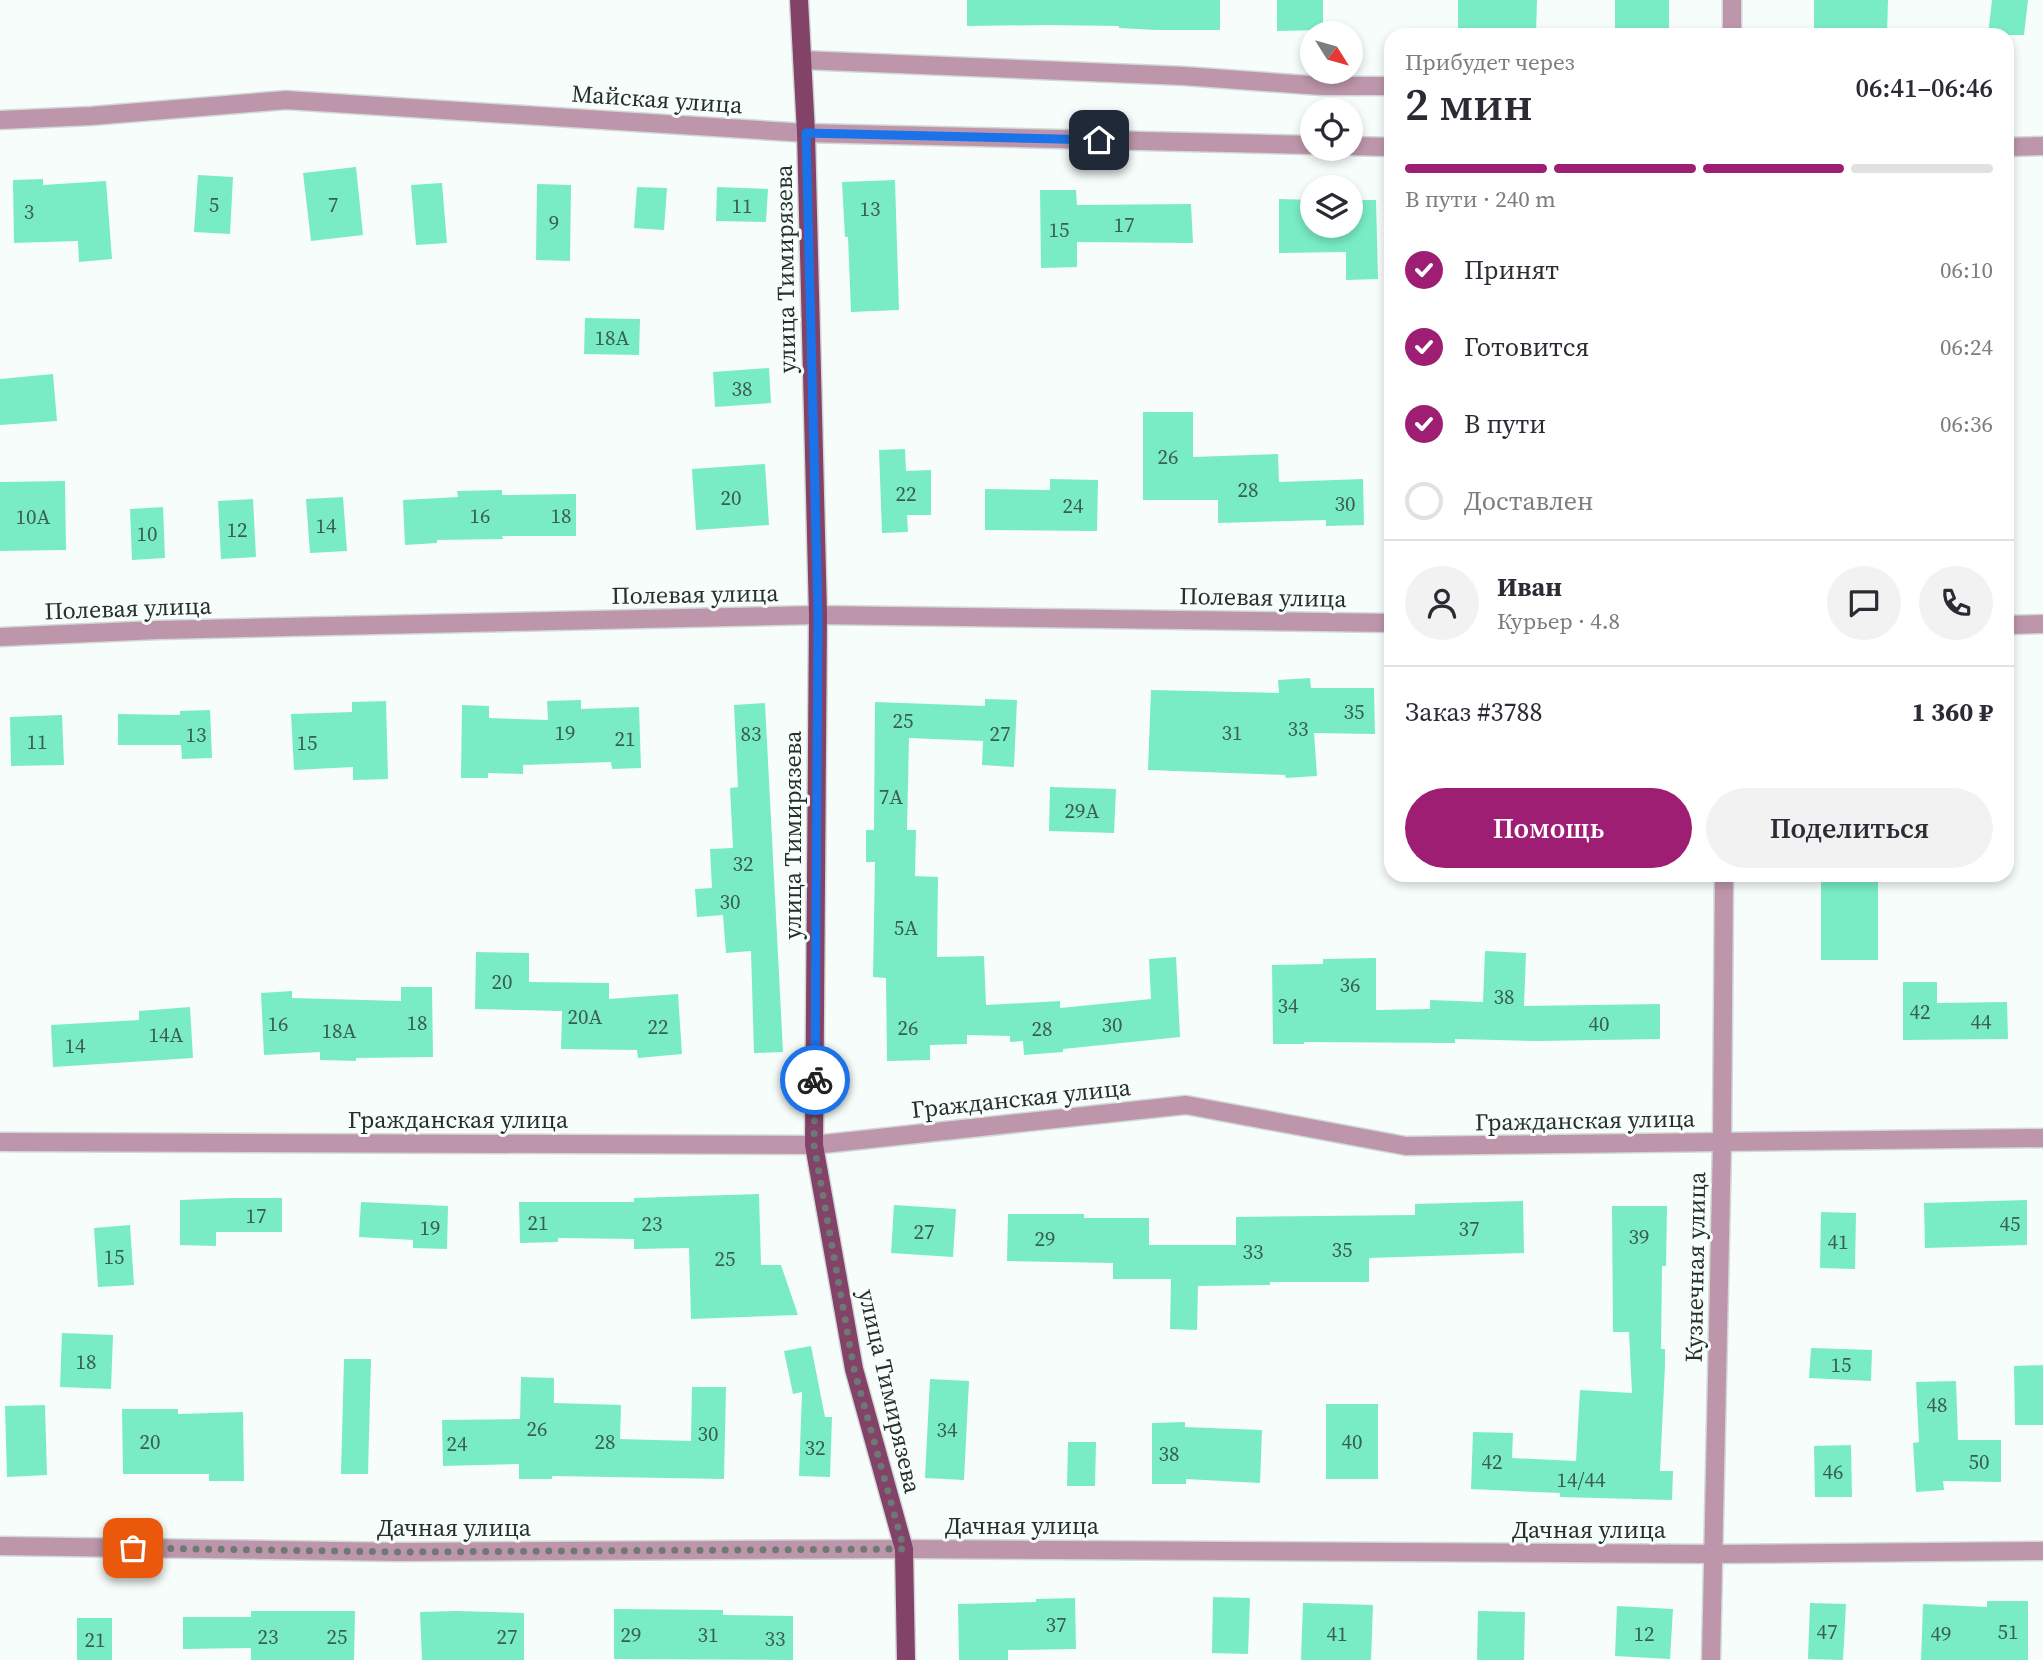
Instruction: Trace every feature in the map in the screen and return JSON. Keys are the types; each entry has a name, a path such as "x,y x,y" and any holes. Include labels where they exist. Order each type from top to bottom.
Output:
{"main road":[{"name":"улица Тимирязева","path":"799,0 806,133 818,615 814,1145 854,1369 904,1549 906,1660"}],"street":[{"path":"1732,0 1732,28"},
{"path":"802,60 1170,75 1322,86 1384,86"},
{"name":"Майская улица","path":"0,120 91,116 286,100 806,133 1300,145"},
{"path":"1363,146 1384,146"},
{"path":"2014,147 2043,146"},
{"name":"Полевая улица","path":"0,637 157,630 818,615 1384,623"},
{"path":"2014,625 2043,624"},
{"name":"Кузнечная улица","path":"1711,1660 1722,1143 1724,882"},
{"name":"Гражданская улица","path":"0,1142 814,1145 1186,1105 1406,1146 2043,1138"},
{"name":"Дачная улица","path":"0,1546 400,1552 904,1549 1714,1554 2043,1551"}],"building":[{"path":"967,0 1220,0 1220,30 1156,30 1119,26 967,26"},
{"path":"1277,0 1323,0 1323,21 1300,21 1300,30 1277,31"},
{"path":"1458,0 1537,0 1536,28 1458,28"},
{"path":"1615,0 1669,0 1669,28 1615,28"},
{"path":"1814,0 1888,0 1887,28 1814,28"},
{"path":"1992,0 2028,0 2024,35 2014,35 2014,28 1989,28"},
{"path":"356,167 363,235 311,241 303,173"},
{"path":"198,175 233,177 230,234 194,232"},
{"path":"43,179 43,185 106,181 112,259 79,262 78,241 14,243 13,180"},
{"path":"895,180 899,310 851,312 848,237 845,237 842,182"},
{"path":"442,183 447,243 416,245 411,185"},
{"path":"537,184 571,185 570,261 536,260"},
{"path":"637,187 667,188 664,230 634,228"},
{"path":"717,187 768,189 766,222 716,221"},
{"path":"1040,190 1076,190 1077,205 1191,204 1193,243 1077,242 1077,267 1041,268"},
{"path":"1279,199 1300,200 1300,238 1363,238 1363,200 1376,200 1378,279 1346,280 1346,252 1279,253"},
{"path":"585,318 640,319 639,355 584,354"},
{"path":"769,368 771,403 715,407 713,372"},
{"path":"53,374 57,421 0,425 0,379"},
{"path":"1143,412 1193,412 1193,457 1278,454 1279,482 1363,479 1364,525 1326,526 1326,520 1218,523 1218,500 1143,500"},
{"path":"905,449 906,471 931,470 931,515 907,515 908,532 882,533 879,450"},
{"path":"765,464 769,525 696,530 692,469"},
{"path":"1050,479 1098,480 1097,531 985,530 985,489 1050,490"},
{"path":"65,481 66,550 0,551 0,482"},
{"path":"502,490 502,495 576,494 576,536 502,536 503,539 437,540 437,543 405,545 403,500 458,497 457,491"},
{"path":"343,497 347,551 310,553 306,499"},
{"path":"253,499 256,557 221,559 218,501"},
{"path":"163,507 165,558 132,560 130,509"},
{"path":"1310,678 1311,688 1374,688 1375,734 1314,733 1317,776 1286,778 1285,775 1148,770 1151,690 1279,693 1278,680"},
{"path":"985,699 1017,700 1014,767 982,765 983,741 909,738 907,830 916,830 915,876 938,877 937,957 984,956 986,1005 1060,1001 1060,1008 1151,999 1149,959 1176,957 1180,1037 1024,1055 1023,1041 1010,1042 1010,1036 967,1035 967,1044 930,1045 930,1060 887,1061 886,978 873,977 875,862 866,862 866,830 874,830 875,702 985,706"},
{"path":"581,700 581,709 639,707 641,768 612,769 611,762 523,765 523,774 488,773 488,778 461,778 462,705 489,706 489,718 548,720 547,701"},
{"path":"386,701 388,779 353,780 353,767 294,770 291,714 352,712 352,702"},
{"path":"765,703 783,1052 754,1053 751,951 726,953 723,915 697,917 695,889 712,888 710,849 733,848 730,788 738,787 734,705"},
{"path":"210,710 212,758 182,759 181,745 118,745 118,714 180,715 180,711"},
{"path":"62,715 64,765 11,766 10,717"},
{"path":"1050,787 1116,789 1114,833 1049,831"},
{"path":"1821,882 1878,882 1878,960 1821,960"},
{"path":"1485,951 1526,953 1524,1006 1660,1004 1660,1039 1455,1039 1455,1043 1273,1044 1272,965 1323,964 1323,959 1376,958 1376,1010 1430,1009 1430,1000 1483,1002"},
{"path":"476,952 529,953 529,982 609,983 609,999 678,994 682,1054 638,1058 637,1050 561,1049 562,1011 475,1009"},
{"path":"1903,982 1937,982 1937,1003 2007,1002 2008,1039 1903,1040"},
{"path":"401,987 432,987 433,1057 356,1058 356,1061 320,1060 320,1052 264,1055 261,993 292,991 292,998 401,1001"},
{"path":"190,1007 193,1058 53,1067 51,1025 139,1020 139,1011"},
{"path":"759,1194 761,1265 781,1265 798,1315 691,1319 689,1248 634,1249 634,1239 558,1238 558,1242 520,1243 519,1202 634,1202 634,1198"},
{"path":"282,1198 282,1232 216,1232 216,1246 180,1245 180,1200"},
{"path":"2027,1200 2027,1245 1925,1248 1924,1203"},
{"path":"1523,1201 1524,1253 1369,1258 1369,1282 1270,1282 1270,1285 1198,1286 1197,1330 1170,1329 1171,1279 1113,1279 1113,1263 1007,1261 1008,1214 1084,1214 1084,1218 1149,1218 1149,1245 1236,1245 1236,1217 1415,1215 1415,1204"},
{"path":"361,1202 448,1206 447,1249 413,1248 413,1240 359,1237"},
{"path":"894,1205 956,1209 953,1257 891,1253"},
{"path":"1612,1206 1667,1206 1666,1266 1662,1266 1661,1349 1665,1349 1665,1365 1660,1471 1673,1471 1672,1500 1560,1497 1560,1493 1471,1489 1473,1432 1513,1433 1512,1458 1576,1461 1580,1390 1632,1393 1629,1332 1613,1332"},
{"path":"1821,1212 1856,1213 1855,1269 1820,1268"},
{"path":"130,1225 134,1285 98,1287 94,1228"},
{"path":"62,1333 113,1335 111,1389 60,1387"},
{"path":"811,1346 825,1417 832,1417 830,1477 799,1476 802,1392 793,1394 784,1351"},
{"path":"1811,1348 1872,1350 1871,1381 1809,1378"},
{"path":"344,1359 371,1359 368,1474 341,1474"},
{"path":"2043,1365 2043,1425 2015,1425 2014,1366"},
{"path":"521,1377 554,1378 554,1403 621,1405 620,1439 691,1441 692,1387 726,1387 724,1479 552,1476 552,1479 519,1479 519,1464 443,1466 442,1420 520,1419"},
{"path":"930,1379 969,1381 964,1480 925,1478"},
{"path":"1956,1381 1958,1440 2001,1440 2001,1482 1943,1481 1944,1490 1916,1492 1913,1443 1919,1442 1916,1382"},
{"path":"1326,1404 1378,1404 1378,1479 1326,1479"},
{"path":"45,1405 47,1475 7,1477 5,1406"},
{"path":"122,1409 178,1409 178,1414 243,1412 244,1481 209,1481 209,1474 123,1474"},
{"path":"1185,1422 1185,1427 1262,1430 1260,1483 1186,1479 1186,1484 1152,1484 1152,1423"},
{"path":"1068,1442 1096,1442 1095,1486 1067,1486"},
{"path":"1851,1445 1852,1497 1815,1497 1814,1446"},
{"path":"1213,1597 1250,1598 1248,1654 1212,1653"},
{"path":"1075,1598 1076,1649 1008,1650 1008,1660 959,1660 958,1604"},
{"path":"1987,1601 2028,1601 2028,1660 1921,1660 1923,1604 1987,1607"},
{"path":"1303,1603 1373,1605 1371,1660 1301,1660"},
{"path":"1810,1603 1846,1604 1843,1660 1808,1659"},
{"path":"1617,1606 1673,1609 1670,1659 1615,1656"},
{"path":"614,1609 723,1610 723,1615 793,1616 793,1660 614,1659"},
{"path":"251,1611 355,1611 354,1660 251,1660 251,1648 183,1649 183,1617 251,1617"},
{"path":"1478,1611 1525,1612 1524,1660 1477,1660"},
{"path":"420,1612 524,1613 524,1660 422,1660"},
{"path":"77,1618 112,1618 112,1660 77,1660"}],"way so far":[{"path":"133,1548 400,1552 904,1549 854,1369 814,1145 815,1080"}],"route":[{"path":"815,1080 818,615 806,133 1099,140"}]}
